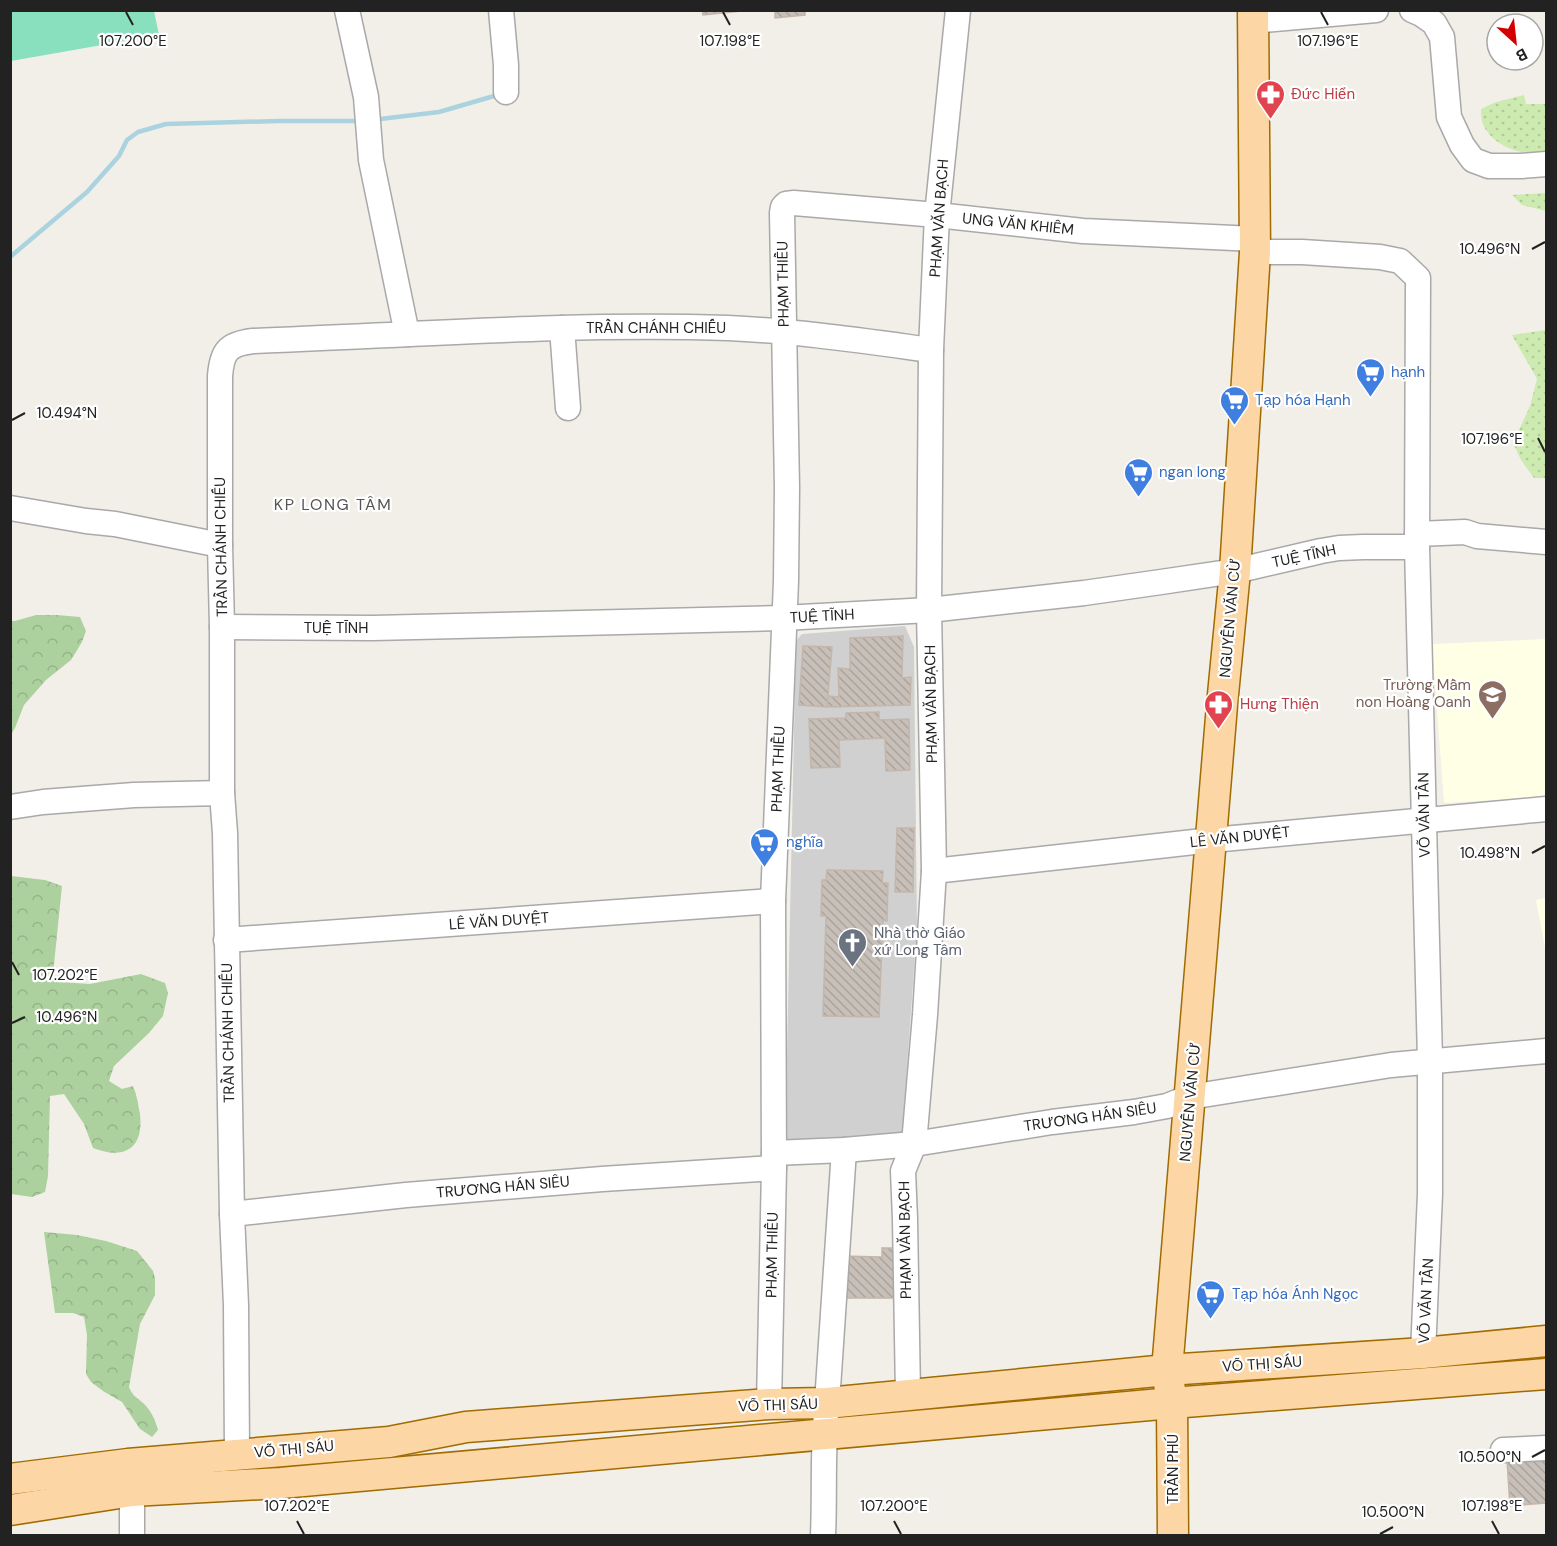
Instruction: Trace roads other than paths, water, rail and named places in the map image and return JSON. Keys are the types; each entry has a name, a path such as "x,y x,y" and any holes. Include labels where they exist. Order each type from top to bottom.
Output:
{"main road":[{"name":"NGUYỄN VĂN CỪ","path":"1172,1403 1167,1370 1235,571 1255,245 1253,16"},
{"name":"VÕ THỊ SÁU","path":"10,1510 130,1478 237,1454 390,1442 466,1427 769,1404 827,1403 1167,1370 1423,1353 1546,1341"},
{"name":"VÕ THỊ SÁU","path":"10,1479 130,1478 281,1483 1172,1403 1546,1374"},
{"name":"TRẦN PHÚ","path":"1172,1403 1173,1536"}],"street":[{"path":"347,10 366,97 371,160 407,334"},
{"path":"501,10 506,92"},
{"name":"PHẠM VĂN BẠCH","path":"908,1395 903,1171 914,1144 934,871 929,610 931,350 938,215 958,10"},
{"path":"1253,16 1376,10"},
{"path":"1412,10 1434,23 1442,37 1449,117 1462,145 1473,160 1489,166 1546,164"},
{"name":"UNG VĂN KHIÊM","path":"783,207 794,203 938,215 1255,245 1325,254 1380,257 1400,261 1418,278"},
{"name":"PHẠM THIỀU","path":"769,1404 774,1161 773,902 786,581 783,207"},
{"name":"VÕ VĂN TẦN","path":"1418,278 1417,540 1430,1060 1430,1194 1423,1353"},
{"path":"562,328 568,408"},
{"name":"TRẦN CHÁNH CHIẾU","path":"237,1454 236,1305 232,1214 225,833 222,793 220,376 223,355 229,348 253,341 562,328 708,328 784,332 931,350"},
{"path":"10,508 115,524 220,544"},
{"name":"TUỆ TĨNH","path":"222,627 373,628 783,618 929,610 1084,593 1235,571 1330,550 1465,532 1477,536 1546,542"},
{"path":"10,807 134,795 222,793"},
{"name":"LÊ VĂN DUYỆT","path":"934,871 1212,840 1546,809"},
{"name":"LÊ VĂN DUYỆT","path":"226,940 773,902"},
{"name":"TRƯƠNG HÁN SIÊU","path":"232,1214 406,1195 602,1179 774,1161 844,1150 914,1144 1052,1122 1134,1112 1167,1106 1190,1097 1359,1069 1430,1060 1546,1051"},
{"path":"823,1536 824,1434 844,1150"},
{"path":"1503,1450 1546,1448"},
{"path":"130,1478 132,1536"}],"waterway":[{"path":"380,119 439,112 501,94"},
{"path":"10,257 87,192 119,156 127,140 138,132 166,124 356,121"}],"place":[{"name":"Đức Hiển","path":"1270,120"},
{"name":"hạnh","path":"1370,398"},
{"name":"Tạp hóa Hạnh","path":"1234,426"},
{"name":"ngan long","path":"1138,498"},
{"name":"Trường Mầm non Hoàng Oanh","path":"1492,720"},
{"name":"Hưng Thiện","path":"1219,730"},
{"name":"nghĩa","path":"765,868"},
{"name":"Nhà thờ Giáo xứ Long Tâm","path":"853,968"},
{"name":"Tạp hóa Ánh Ngọc","path":"1211,1320"}],"district":[{"name":"KP LONG TÂM","path":"333,504"}]}
